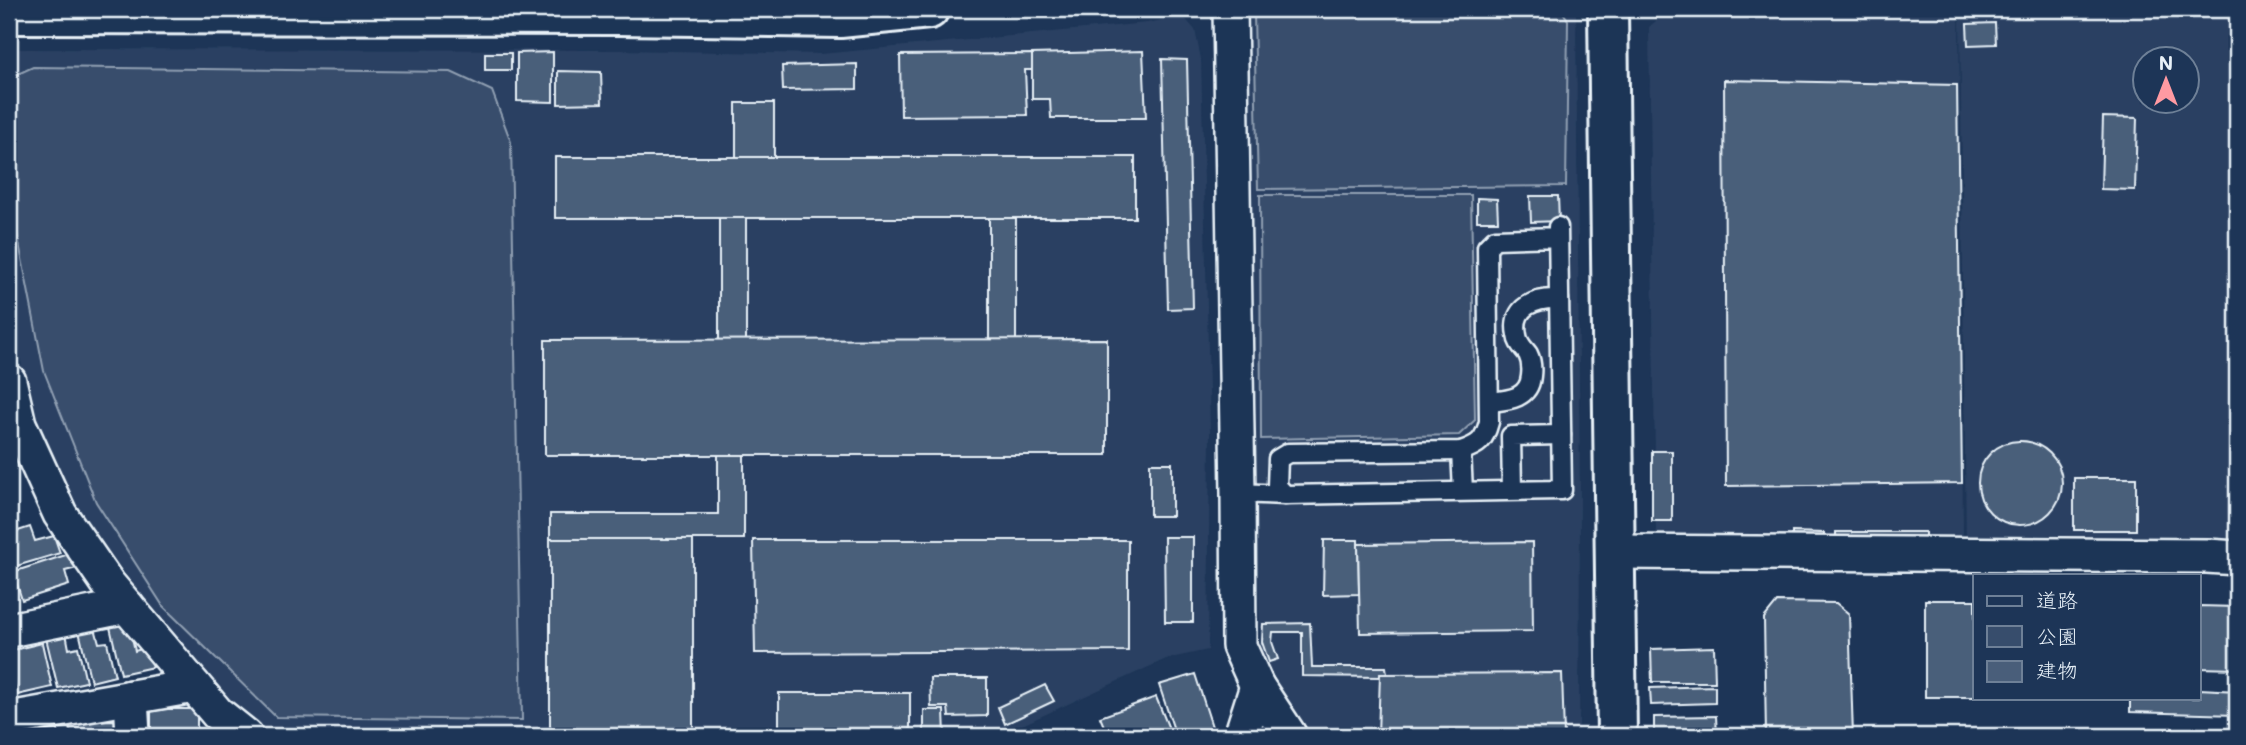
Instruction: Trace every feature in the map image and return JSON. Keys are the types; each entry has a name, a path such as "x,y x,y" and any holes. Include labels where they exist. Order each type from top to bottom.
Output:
{"street":[{"path":"9,14 839,18 929,9"},
{"path":"1230,9 1238,646 1257,686 1290,736"},
{"path":"1608,9 1618,736"},
{"path":"9,381 19,424 60,514 109,585 217,713 246,736"},
{"path":"1614,552 2237,558"},
{"path":"9,630 127,606"},
{"path":"9,719 194,686"},
{"path":"1241,736 1257,686"},
{"path":"131,697 133,736"}],"lane":[{"path":"1238,493 1285,495 1562,490 1558,232 1495,239 1487,247 1489,422 1486,433 1477,446 1461,451 1288,453 1278,459 1277,486 1285,495"},
{"path":"1490,402 1513,400 1526,391 1531,382 1529,356 1520,346 1516,334 1517,320 1523,308 1545,299 1559,299"},
{"path":"1512,490 1511,436 1561,435"},
{"path":"1461,451 1463,492"}],"shaded area":[{"path":"1249,9 1576,9 1579,736 1308,736 1263,657 1260,642 1255,443"},
{"path":"1670,9 1959,9 1963,542 1671,541 1656,532 1649,27"},
{"path":"1960,9 2237,9 2237,543 1966,542"},
{"path":"1183,16 1195,30 1201,59 1210,431 1208,650 1166,659 998,736 275,736 248,720 153,610 77,510 30,408 9,299 9,49 620,50 821,54 1147,23"}],"green space":[{"path":"1297,9 1561,9 1568,20 1566,186 1258,189 1254,14"},
{"path":"33,67 451,72 492,91 511,142 522,720 276,717 163,606 96,502 44,371 17,233 9,165 9,78"},
{"path":"1260,195 1471,195 1475,420 1459,435 1261,439"}],"building":[{"path":"1995,23 1996,44 1968,45 1967,24"},
{"path":"2235,39 2237,39 2237,156"},
{"path":"1143,51 1146,118 1051,118 1050,99 1032,99 1032,54"},
{"path":"553,52 553,102 517,101 517,53"},
{"path":"485,53 511,53 511,70 485,70"},
{"path":"1032,54 1032,70 1025,70 1027,115 901,116 900,55"},
{"path":"1162,59 1187,60 1193,308 1168,309"},
{"path":"857,64 857,89 783,90 782,66"},
{"path":"558,71 601,72 602,103 558,104"},
{"path":"1724,80 1957,85 1962,483 1726,486"},
{"path":"736,103 774,103 774,157 736,157"},
{"path":"2103,117 2137,118 2135,190 2101,189"},
{"path":"555,157 1135,157 1135,218 555,218"},
{"path":"1530,196 1558,196 1559,221 1531,222"},
{"path":"1477,198 1497,199 1498,221 1477,221"},
{"path":"719,218 746,218 746,340 719,340"},
{"path":"989,218 1016,218 1016,340 989,340"},
{"path":"1107,339 1107,455 545,455 545,340"},
{"path":"2020,441 2036,444 2050,453 2059,467 2062,483 2059,499 2050,513 2036,522 2020,525 2004,522 1990,513 1981,499 1978,483 1981,467 1990,453 2004,444"},
{"path":"1652,451 1672,451 1672,521 1652,521"},
{"path":"718,455 744,455 744,539 550,539 550,514 718,514"},
{"path":"1150,463 1172,463 1172,516 1150,516"},
{"path":"2074,478 2136,478 2136,530 2074,530"},
{"path":"30,527 35,541 54,536 60,553 10,568 9,534"},
{"path":"1792,532 1824,533 1824,542 1792,542"},
{"path":"1836,532 1925,532 1925,542 1836,542"},
{"path":"1164,537 1193,537 1193,622 1165,622"},
{"path":"550,539 693,539 693,736 550,736"},
{"path":"753,540 1128,540 1128,651 755,653"},
{"path":"1324,540 1358,540 1359,594 1323,595"},
{"path":"1532,542 1533,631 1360,633 1358,544"},
{"path":"72,553 77,568 65,571 69,585 22,600 13,572"},
{"path":"1925,600 1973,600 1973,697 1925,697"},
{"path":"1777,602 1836,603 1849,614 1853,736 1766,736 1764,618"},
{"path":"2200,606 2237,607 2237,669 2200,668"},
{"path":"129,623 135,651 148,647 153,667 121,674 110,627"},
{"path":"1310,623 1312,667 1386,667 1387,674 1380,674 1380,677 1302,676 1302,632 1273,632 1272,642 1278,659 1269,662 1262,642 1263,624"},
{"path":"94,624 99,643 107,642 115,676 91,682 78,627"},
{"path":"66,633 69,649 78,647 86,682 58,688 46,638"},
{"path":"42,643 52,687 17,695 9,651"},
{"path":"1714,647 1715,682 1652,682 1651,649"},
{"path":"1562,673 1564,736 1378,736 1380,674"},
{"path":"1195,674 1215,736 1176,736 1159,685"},
{"path":"930,678 987,678 987,716 949,717 948,707 931,707"},
{"path":"1045,685 1054,701 1005,724 998,707"},
{"path":"1715,686 1715,703 1651,705 1650,688"},
{"path":"2200,689 2237,691 2237,715 2130,712 2130,700 2200,700"},
{"path":"779,693 910,693 910,736 779,736"},
{"path":"1156,697 1172,736 1108,736 1100,717"},
{"path":"151,709 197,709 197,735 151,734"},
{"path":"924,710 944,710 945,736 924,736"},
{"path":"1716,716 1717,736 1654,736 1654,717"},
{"path":"123,720 124,736 70,736 69,721"},
{"path":"58,730 59,736 9,736 9,734"}]}
